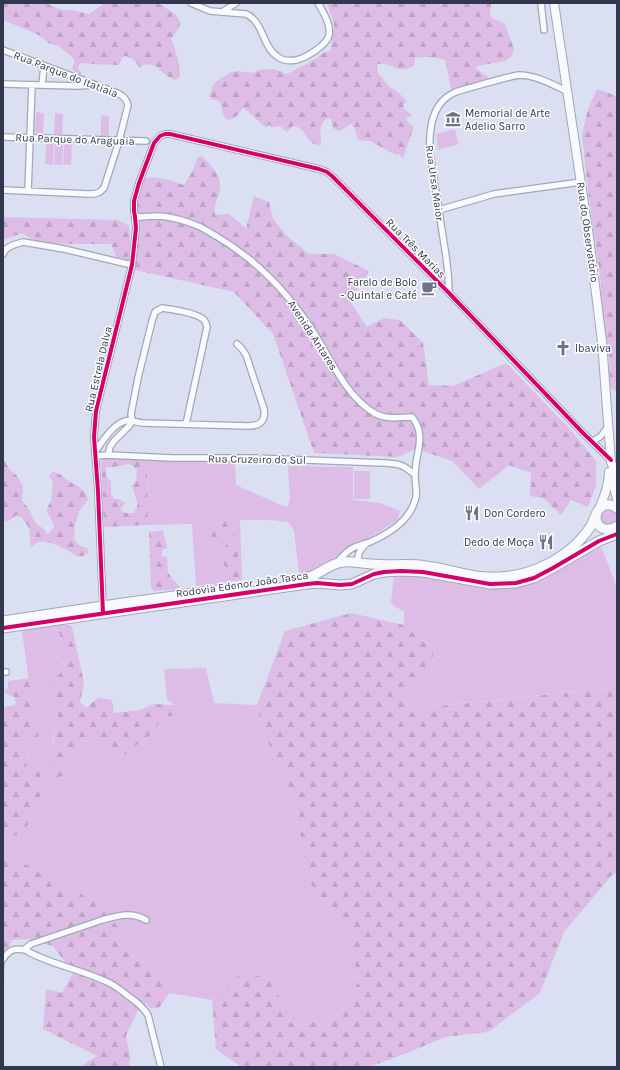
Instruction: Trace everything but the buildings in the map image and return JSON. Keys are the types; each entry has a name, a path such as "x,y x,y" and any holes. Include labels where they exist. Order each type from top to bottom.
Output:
{"main road":[{"path":"615,530 603,528 596,520 601,506 608,504 617,508"},
{"name":"Rodovia Edenor João Tasca","path":"3,628 103,610 298,580 315,575 335,564 344,562 409,564 487,577 517,576 542,567 573,547 592,525 598,511"},
{"name":"Rodovia Edenor João Tasca","path":"3,621 317,583 340,585 355,582 362,578 384,572 423,572 490,584 516,583 534,578 553,568 615,530"},
{"path":"578,541 586,549"},
{"path":"355,582 358,572 358,563"},
{"path":"335,564 332,576 340,585"}],"street":[{"path":"191,3 210,10 246,14 251,16 270,51 284,60 296,60 322,46 327,40 329,28 326,18 318,3"},
{"path":"222,12 236,3"},
{"path":"541,3 544,30"},
{"name":"Rua do Observatório","path":"554,3 589,236 602,342 611,461 605,496 598,511"},
{"name":"Rua Parque do Itatiaia","path":"3,50 124,96 128,105 118,141"},
{"path":"42,85 44,66"},
{"name":"Rua Ursa Maior","path":"449,293 449,281 430,154 429,138 431,124 436,111 443,100 461,90 518,75 527,75 540,79 568,92"},
{"path":"3,84 94,85"},
{"path":"28,191 32,85"},
{"name":"Rua Três Marias","path":"160,136 170,134 327,172 449,293 611,461"},
{"name":"Rua Estrela Dalva","path":"103,610 94,437 96,411 132,265 136,234 134,201 154,143 160,136"},
{"name":"Rua Parque do Araguaia","path":"3,137 146,141"},
{"path":"3,190 98,193 104,188 118,141"},
{"path":"439,210 494,194 581,182"},
{"name":"Avenida Antares","path":"135,217 159,216 199,226 228,243 259,267 295,305 314,333 346,387 356,398 376,414 386,418 412,417 417,423 420,440 415,475"},
{"path":"3,254 6,249 23,242 64,249 132,265"},
{"path":"444,288 449,281"},
{"path":"108,455 110,447 114,441 130,425 132,420 131,414 152,321 155,312 162,308 196,315 202,318 207,327 186,424"},
{"path":"95,454 107,435 115,427 127,420 140,423 254,426 258,424 265,415 264,409 246,355 237,344"},
{"path":"592,442 600,436 609,425"},
{"name":"Rua Cruzeiro do Sul","path":"95,454 173,458 252,458 384,463 398,464 407,468 415,475"},
{"name":"Rua do Observatório","path":"611,461 613,467 613,483 617,499"},
{"path":"335,564 348,551 368,543 384,534 398,525 406,517 413,507 416,497 417,487 415,475"},
{"path":"358,563 359,552 368,543"},
{"path":"26,950 27,946 31,944 102,920 130,915 139,916 146,920"},
{"path":"3,959 8,952 17,949 26,950 35,956 86,973 106,981 118,988 144,1008 148,1015 161,1067"}],"green space":[{"path":"3,3 45,3 62,10 71,10 89,14 105,3 159,4 166,7 173,13 180,22 179,27 171,39 179,64 179,77 178,79 174,80 154,65 143,65 140,68 134,60 125,56 121,58 119,65 80,63 78,68 81,74 78,74 72,69 75,61 58,46 48,43 42,37 3,20"},
{"path":"327,3 491,3 490,16 505,24 514,49 512,56 505,61 476,67 488,77 489,79 487,82 453,92 445,60 430,57 415,58 414,66 407,69 399,69 385,64 377,64 378,73 388,85 407,101 403,105 411,115 406,117 408,123 414,126 403,159 399,154 396,155 370,141 358,140 352,124 338,131 333,128 331,119 328,118 321,125 320,145 309,140 298,127 293,126 287,132 280,126 273,127 269,125 265,127 244,108 233,118 229,120 226,118 223,114 220,103 209,97 213,85 229,73 237,71 254,73 259,70 274,69 287,74 317,58 324,52 331,51 334,24"},
{"path":"597,89 617,96 617,392 610,387 609,358 600,298 601,284 582,134 588,109"},
{"path":"36,112 44,113 43,134 35,133"},
{"path":"55,113 63,114 62,135 54,134"},
{"path":"101,115 109,116 109,137 101,136"},
{"path":"455,129 458,143 456,145 438,150 436,134"},
{"path":"46,143 54,144 53,165 45,164"},
{"path":"55,144 63,144 62,165 54,165"},
{"path":"64,144 72,144 71,165 63,165"},
{"path":"202,156 219,178 220,190 215,207 215,215 229,214 246,229 254,196 269,202 273,219 287,236 309,254 334,254 369,271 350,301 367,327 384,318 400,320 423,343 429,385 453,386 506,363 570,429 596,461 596,485 588,507 571,500 561,515 543,498 530,496 531,473 509,465 479,489 452,461 416,449 398,457 314,453 273,334 234,292 135,270 138,242 137,210 139,193 144,178 159,178 184,185 192,172 198,157"},
{"path":"3,217 118,220 129,226 130,242 128,260 117,258 111,244 65,244 37,242 22,233 3,240"},
{"path":"107,457 147,460 148,525 104,527 101,461","holes":["130,464 137,470 136,480 132,486 138,504 134,513 125,513 120,509 125,503 119,499 114,499 111,494 111,482 106,476 106,467"]},
{"path":"3,459 22,484 22,500 29,509 34,520 45,530 46,534 49,533 54,527 47,512 47,508 51,501 53,482 49,476 53,472 63,476 85,492 88,500 79,511 75,526 74,539 80,546 87,548 89,553 77,556 57,545 42,542 38,542 31,547 29,528 23,519 17,515 7,522 3,520"},
{"path":"147,460 235,461 236,485 283,506 288,506 290,499 288,466 353,467 353,500 380,503 400,511 398,520 346,550 325,566 305,574 299,574 294,531 288,522 271,520 240,520 242,580 196,586 192,524 148,525","holes":["237,543 239,557 233,578 226,569 222,559"]},
{"path":"354,471 370,471 370,499 354,499"},
{"path":"606,507 617,512 617,522 612,526 602,525 599,513"},
{"path":"219,519 231,521 235,534 232,539 216,544 208,535 210,523"},
{"path":"163,530 167,548 162,550 162,556 167,557 168,573 181,589 154,591 151,588 149,532"},
{"path":"237,543 241,578 233,578 224,565 222,554 227,544"},
{"path":"601,547 617,587 617,687 410,709 407,688 431,673 434,649 404,625 404,611 395,607 391,602 394,576 420,577 480,588 503,589 528,584 546,577 579,556"},
{"path":"351,613 404,625 434,649 431,673 407,688 411,709 617,687 617,872 612,875 564,932 540,993 488,1032 445,1037 369,1067 241,1067 216,1049 212,1000 240,974 273,978 288,1022 302,1026 343,1011 358,982 349,930 308,881 294,798 261,727 257,705 285,631"},
{"path":"65,624 72,627 84,683 80,702 86,708 98,698 112,700 114,713 140,710 153,704 176,705 176,716 162,716 155,731 120,758 99,743 82,740 70,756 67,775 54,778 51,763 55,727 58,715 52,696 51,679 60,674 63,649 59,632 49,625"},
{"path":"48,625 59,632 63,649 60,675 52,696 58,715 52,744 67,775 70,755 82,740 99,743 120,758 155,731 162,716 175,705 167,700 164,669 206,668 214,703 257,705 261,727 294,798 308,881 349,930 358,982 343,1011 302,1026 288,1022 240,975 212,1000 169,993 160,977 146,967 140,959 131,954 125,948 124,939 61,884 22,862 7,859 3,842 22,832 30,822 40,796 42,770 26,773 28,749 23,745 23,740 39,736 35,724 22,632 27,629"},
{"path":"29,678 35,724 39,736 33,742 23,740 23,745 28,749 26,772 42,770 40,796 30,822 22,832 3,842 3,708 16,703 14,697 4,692 8,688 8,681"},
{"path":"3,842 7,859 22,862 101,905 121,931 125,948 131,954 140,959 146,967 160,977 169,993 159,1008 150,1008 146,1003 138,1010 126,1036 130,1057 129,1067 80,1067 97,1056 43,1029 46,989 62,993 73,973 53,946 29,939 12,940 5,956 3,988"}],"cycle path":[{"path":"103,613 98,491 94,437 96,411 132,265 136,228 134,201 154,143 160,136 165,134 327,172 449,293 583,433 611,460"},
{"path":"3,628 307,584 352,584 374,574 384,572 423,572 490,584 516,583 534,578 599,541 617,534"}],"place":[{"name":"Memorial de Arte Adelio Sarro","path":"453,119"},
{"name":"Farelo de Bolo - Quintal e Café","path":"429,288"},
{"name":"Ibaviva","path":"563,348"},
{"name":"Don Cordero","path":"472,513"},
{"name":"Dedo de Moça","path":"546,542"}]}
